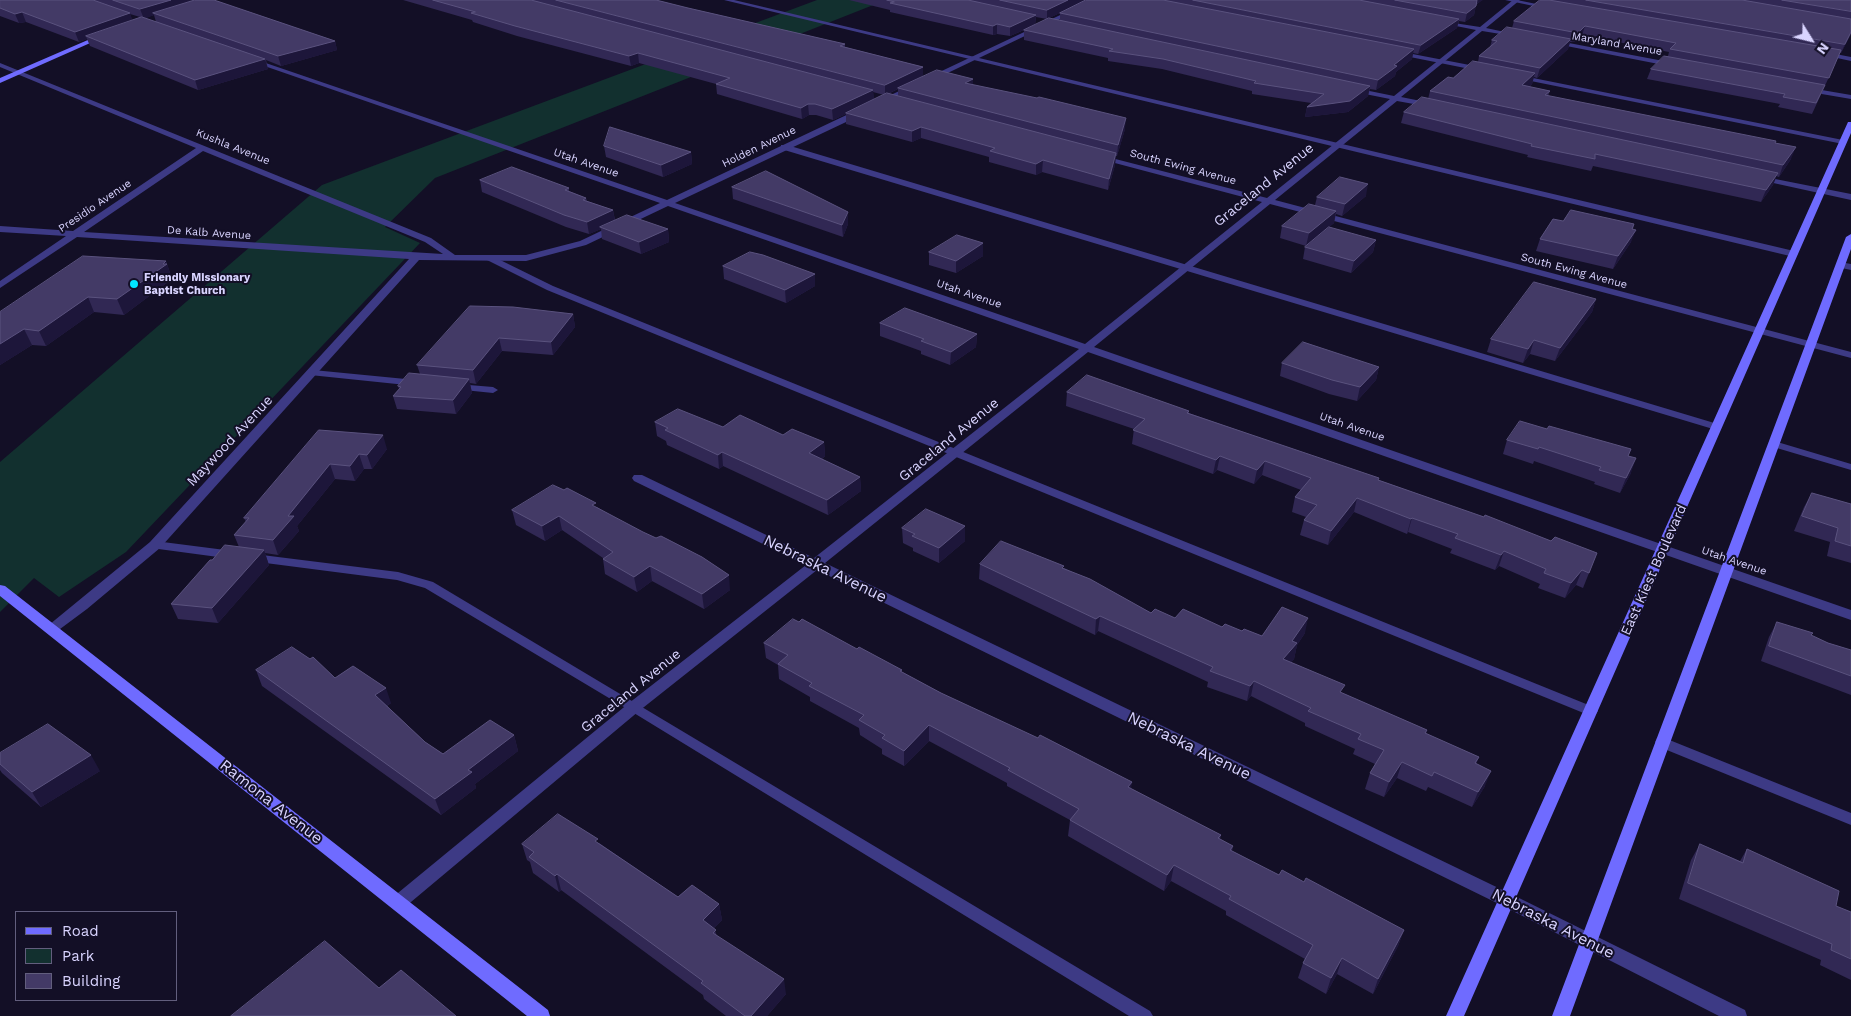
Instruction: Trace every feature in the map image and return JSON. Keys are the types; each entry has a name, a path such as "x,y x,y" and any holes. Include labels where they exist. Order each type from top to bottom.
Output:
{"main road":[{"path":"0,81 115,31"},
{"name":"East Kiest Boulevard","path":"1455,1016 1851,124"},
{"path":"1561,1016 1811,345 1846,266 1851,237"},
{"name":"Ramona Avenue","path":"0,588 541,1016"}],"street":[{"name":"Holden Avenue","path":"416,257 526,258 555,252 583,243 1097,0"},
{"name":"Graceland Avenue","path":"399,902 634,706 817,565 1088,348 1337,145 1398,98 1482,29 1514,0"},
{"path":"1029,19 1057,25"},
{"path":"1434,21 1521,36"},
{"name":"Maryland Avenue","path":"1540,40 1687,67"},
{"name":"Utah Avenue","path":"244,58 1088,348 1851,614"},
{"name":"Kushla Avenue","path":"0,65 428,240 454,258"},
{"path":"1349,88 1445,109"},
{"path":"1804,88 1851,97"},
{"path":"876,97 894,102"},
{"name":"Presidio Avenue","path":"0,285 203,147"},
{"name":"South Ewing Avenue","path":"1086,153 1851,355"},
{"path":"1751,176 1851,197"},
{"name":"De Kalb Avenue","path":"0,229 416,257"},
{"name":"Maywood Avenue","path":"51,629 82,606 155,545 313,373 416,257"},
{"name":"Nebraska Avenue","path":"638,478 1507,900 1738,1016"}],"lane":[{"path":"727,0 1794,254"},
{"path":"1514,0 1554,8"},
{"path":"1393,52 1490,71"},
{"path":"1822,54 1851,58"},
{"path":"1509,75 1843,142"},
{"path":"784,147 1717,427"},
{"path":"490,258 550,288 1591,711"},
{"path":"313,373 427,384"},
{"path":"446,386 493,390"},
{"path":"1774,444 1851,467"},
{"path":"155,545 398,576 429,585 634,706 1144,1016"},
{"path":"1662,742 1851,820"}],"green space":[{"path":"817,0 886,0 435,178 385,227 420,243 126,552 59,597 34,578 0,612 0,462 322,185"}],"building":[{"path":"0,0 93,0 130,13 75,32 22,12 15,14 0,8"},
{"path":"113,0 171,0 140,9"},
{"path":"195,0 214,0 335,41 278,56 153,13"},
{"path":"433,0 531,0 873,90 832,109 815,104 808,104 801,108 716,84 730,78 638,53 629,56 515,26"},
{"path":"556,0 656,0 845,44 840,46 923,67 885,85"},
{"path":"887,0 968,0 1036,15 1010,27 997,24 993,26 890,3 894,2"},
{"path":"1000,0 1068,0 1047,10"},
{"path":"1086,0 1163,0 1414,49 1394,65 1397,66 1378,80 1060,13"},
{"path":"1193,0 1359,0 1459,19 1421,45"},
{"path":"1395,0 1477,0 1476,6 1467,13"},
{"path":"1540,0 1841,50 1829,78 1670,49 1676,43 1585,26 1578,33 1514,21"},
{"path":"1586,0 1742,0 1851,19 1851,32 1845,44"},
{"path":"1782,0 1851,0 1851,11"},
{"path":"142,17 265,59 195,80 86,36"},
{"path":"1049,18 1370,86 1350,101 1307,107 1324,94 1254,83 1256,81 1163,59 1109,51 1113,49 1024,30"},
{"path":"1507,27 1571,39 1540,68 1479,56 1497,41 1492,40"},
{"path":"1664,56 1825,85 1816,103 1783,97 1785,94 1651,69"},
{"path":"1473,61 1535,73 1522,85 1550,91 1545,95 1776,141 1775,143 1796,147 1783,165 1430,91 1448,77 1453,78"},
{"path":"937,70 973,79 965,83 1039,97 1126,118 1118,145 898,88"},
{"path":"887,93 1116,153 1109,179 1043,160 1036,164 990,151 995,148 921,127 912,131 846,113"},
{"path":"1422,97 1778,173 1766,190 1595,154 1595,159 1531,146 1532,144 1404,112"},
{"path":"610,127 691,152 661,165 604,146"},
{"path":"512,167 569,188 565,190 586,198 583,200 613,210 587,222 564,215 480,180"},
{"path":"766,171 848,212 842,225 732,187"},
{"path":"1340,177 1368,184 1345,204 1317,197"},
{"path":"1309,204 1336,211 1309,233 1282,226"},
{"path":"1571,210 1634,224 1632,229 1636,230 1618,256 1540,239 1553,219 1563,221"},
{"path":"627,215 668,229 639,242 600,227"},
{"path":"1329,227 1376,240 1354,261 1305,247"},
{"path":"957,235 983,243 956,261 929,252"},
{"path":"750,252 815,274 785,290 723,266"},
{"path":"83,256 166,261 163,264 167,264 117,299 88,297 39,331 24,329 0,344 0,312"},
{"path":"1534,282 1596,299 1560,348 1534,340 1528,349 1491,339"},
{"path":"470,306 513,307 573,314 551,342 499,338 473,370 417,365"},
{"path":"905,308 977,334 951,352 921,341 924,339 880,323"},
{"path":"1303,342 1379,367 1360,387 1332,380 1282,363"},
{"path":"409,373 469,379 453,400 393,396 401,387 398,386"},
{"path":"1087,375 1189,411 1187,413 1379,478 1378,480 1484,517 1485,515 1551,541 1555,537 1597,553 1589,573 1582,570 1571,583 1544,573 1546,569 1504,551 1501,555 1455,538 1458,534 1411,519 1357,498 1331,531 1304,520 1317,505 1295,497 1311,478 1265,461 1257,470 1220,456 1216,460 1133,430 1145,419 1067,392"},
{"path":"678,409 723,427 740,415 783,435 792,429 824,442 809,453 860,477 827,500 722,452 718,455 665,430 668,428 655,422"},
{"path":"1520,421 1547,429 1549,426 1631,449 1628,456 1636,458 1626,478 1599,470 1601,467 1539,447 1538,449 1507,440"},
{"path":"319,430 383,435 367,455 359,454 350,466 330,464 288,516 294,516 273,540 234,535 249,518 244,518"},
{"path":"553,485 564,490 567,488 596,503 592,505 643,532 656,538 661,536 702,557 729,575 702,594 650,566 634,577 603,559 613,552 559,516 542,526 512,510"},
{"path":"1812,493 1851,504 1851,546 1835,541 1838,528 1802,516"},
{"path":"926,509 965,526 939,548 912,536 915,534 902,528"},
{"path":"1001,541 1064,566 1062,568 1090,579 1151,613 1155,609 1175,618 1183,609 1222,627 1225,624 1262,636 1282,607 1308,618 1292,641 1297,643 1283,659 1345,685 1340,692 1427,730 1425,733 1479,757 1475,763 1491,771 1478,792 1434,772 1432,776 1402,762 1389,782 1370,773 1384,750 1358,739 1361,734 1308,711 1311,708 1254,681 1250,686 1210,671 1213,667 1100,616 1096,619 980,564"},
{"path":"225,545 264,550 212,608 171,604 210,560"},
{"path":"793,619 799,622 802,619 857,649 859,647 941,693 1038,738 1040,735 1132,782 1128,787 1221,835 1218,838 1233,846 1230,850 1279,875 1282,870 1304,882 1306,878 1404,930 1378,979 1342,958 1331,978 1303,963 1313,945 1229,899 1231,896 1174,865 1167,875 1070,820 1079,809 1008,770 1010,768 929,725 904,751 882,738 885,735 859,720 864,715 809,686 812,683 778,664 788,655 764,643"},
{"path":"1777,622 1813,633 1811,635 1828,643 1851,650 1851,676 1769,646"},
{"path":"292,647 310,659 313,657 335,678 353,666 386,688 375,695 425,742 443,754 490,720 514,735 468,770 472,772 435,799 256,670"},
{"path":"48,724 91,755 32,792 0,764 0,753"},
{"path":"558,814 598,839 595,841 678,897 692,885 719,904 703,920 716,930 713,933 784,979 751,1016 745,1016 701,983 703,981 557,874 555,876 529,857 534,852 522,844"},
{"path":"1700,844 1743,863 1747,849 1839,891 1836,906 1851,912 1851,959 1831,950 1832,944 1688,883"},
{"path":"325,941 379,988 401,970 456,1016 231,1016"}],"place":[{"name":"Friendly Missionary Baptist Church","path":"134,284"}]}
